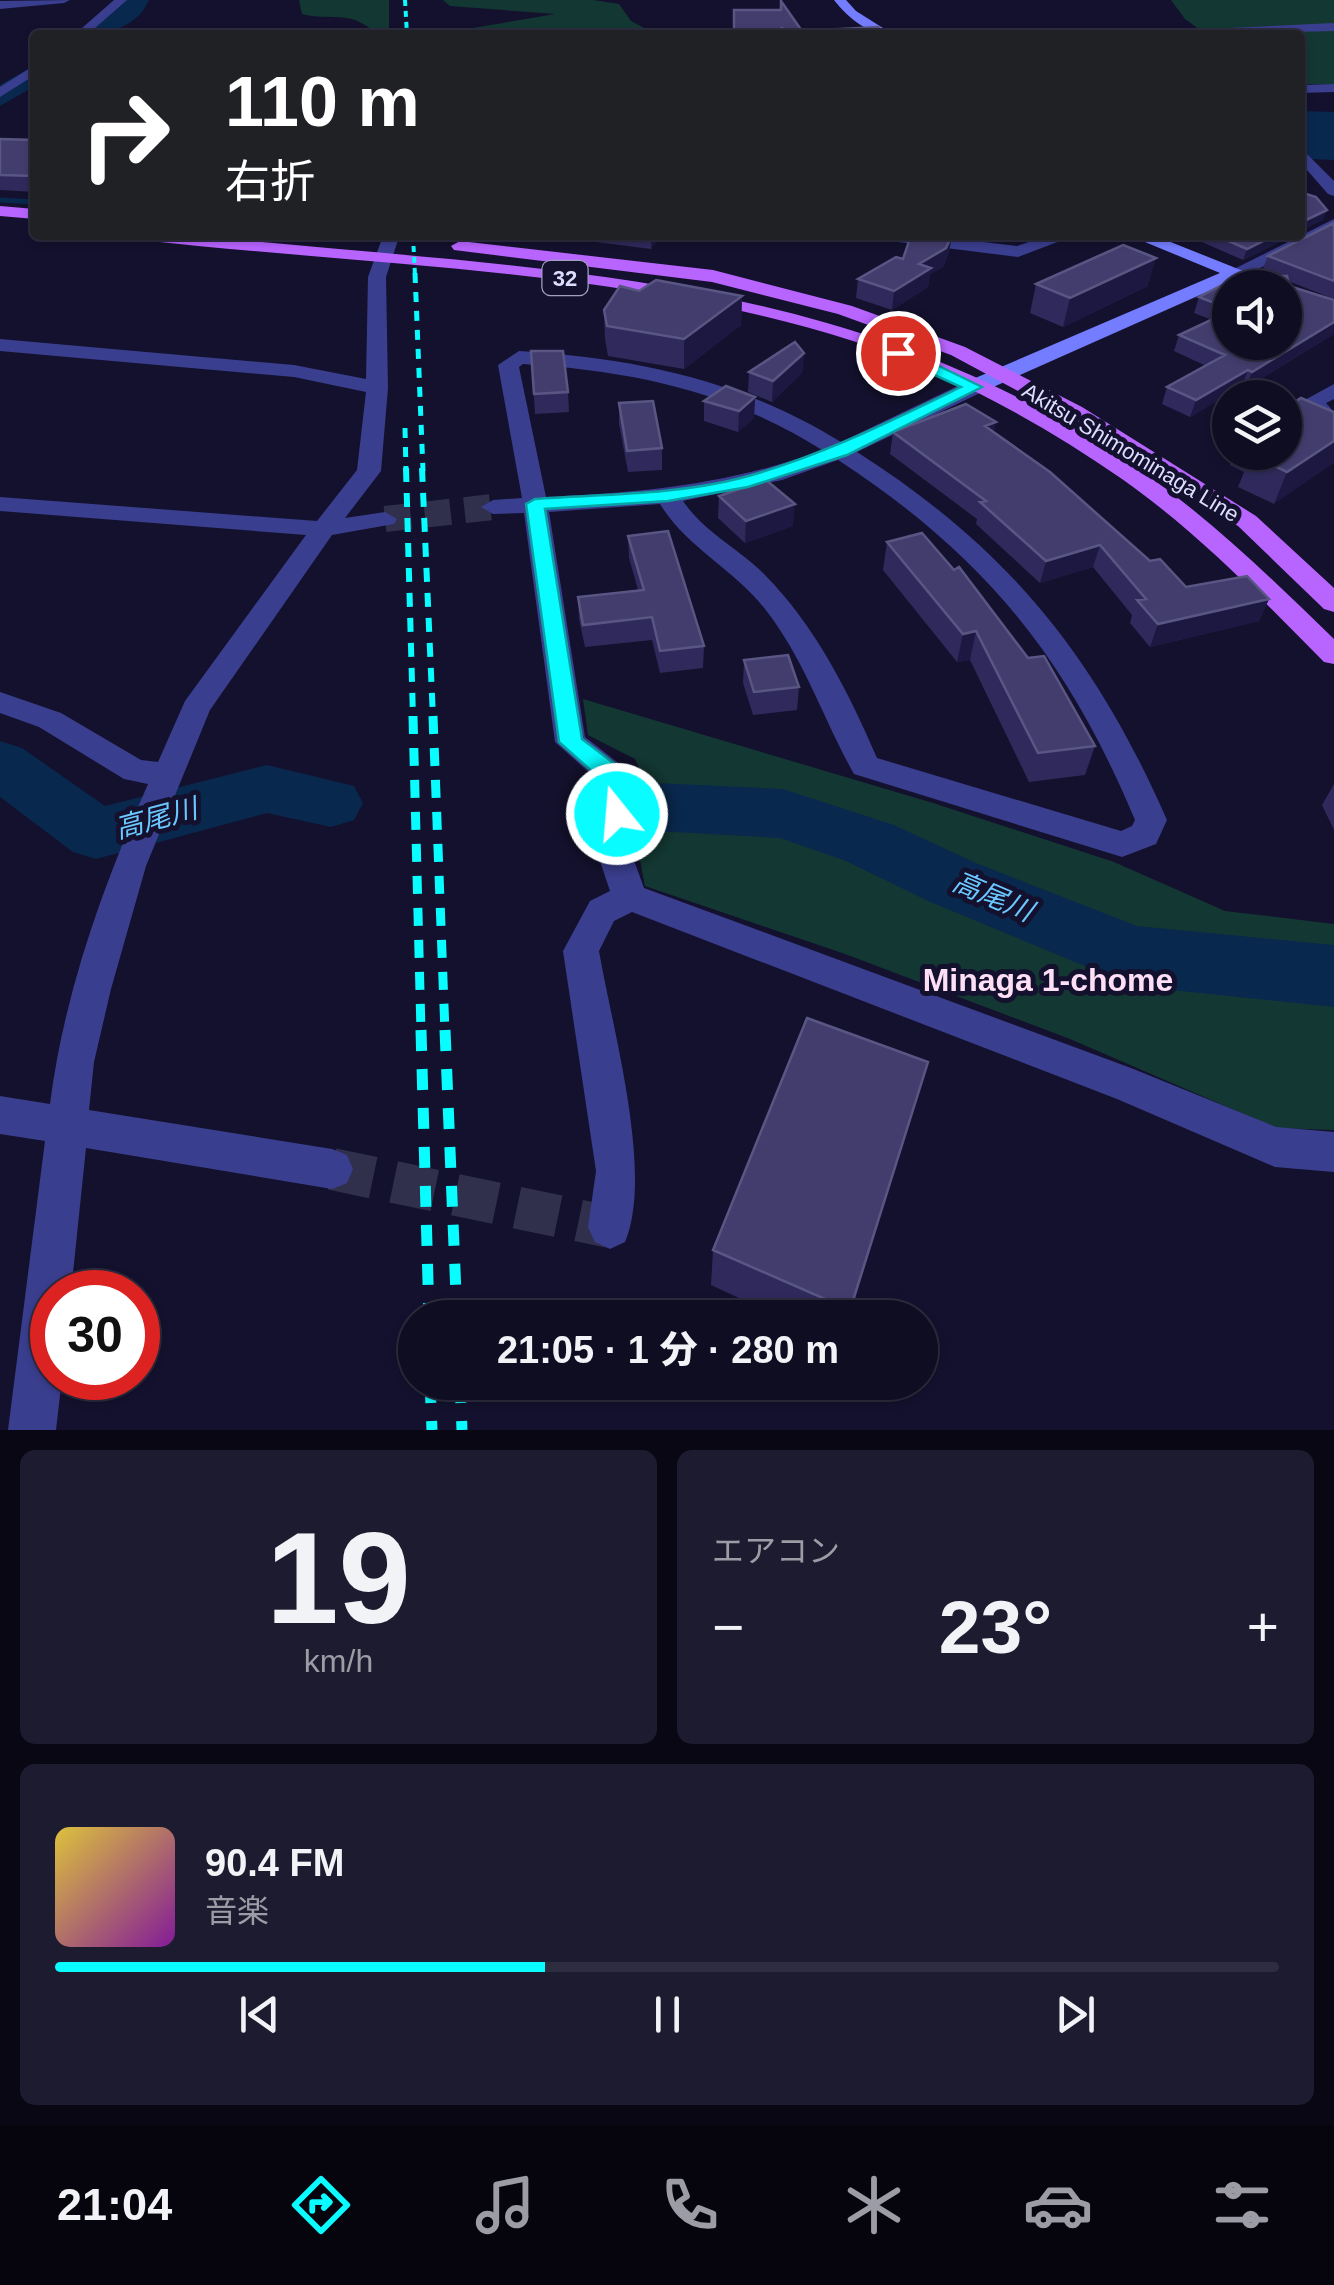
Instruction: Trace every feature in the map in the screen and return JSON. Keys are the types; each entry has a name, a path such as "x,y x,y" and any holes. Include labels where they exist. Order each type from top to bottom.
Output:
{"main road":[{"path":"0,212 30,214"},
{"path":"0,224 30,227"},
{"name":"Akitsu Shimominaga Line","path":"223,240 386,250 513,250 713,276 844,310 958,351 1074,412 1247,521 1334,603"},
{"name":"Akitsu Shimominaga Line","path":"341,240 512,271 694,295 826,326 934,366 1054,425 1130,474 1211,534 1334,655"}],"street":[{"path":"0,5 64,0"},
{"path":"86,30 121,0"},
{"path":"840,0 852,14 879,30"},
{"path":"1271,30 1334,27"},
{"path":"0,93 30,72"},
{"path":"1305,89 1334,88"},
{"path":"1305,158 1334,191"},
{"path":"1305,236 1334,224"},
{"path":"1305,238 1334,248"},
{"path":"930,240 1018,252 1053,240"},
{"path":"1151,240 1232,270"},
{"path":"1241,270 1296,240"},
{"path":"32,1430 79,1044 129,866 196,708 276,590 370,471 377,388 377,277 386,250"},
{"path":"493,507 668,496 742,484 840,452 974,387 1212,283"},
{"path":"0,346 294,371 377,388"},
{"path":"630,897 614,855 617,814 606,770 570,742 535,504 508,365 519,357 616,366 736,396 786,419 840,452 964,541 1021,597 1076,668 1134,776 1152,820 1144,835 1122,844 865,766 834,691 795,628 733,559 692,527 668,496"},
{"path":"1334,390 1314,401 1319,414 1334,420"},
{"path":"0,504 326,528 386,519"},
{"path":"0,702 50,720 135,772 168,774"},
{"path":"610,1227 617,1171 581,951 602,911 630,897 1131,1086 1275,1147 1334,1152"},
{"path":"0,1114 332,1169"}],"green space":[{"path":"299,0 389,0 389,30 373,30 352,19 302,14"},
{"path":"443,0 593,0 619,4 631,21 648,30 473,28 555,14 450,6"},
{"path":"1171,0 1334,0 1334,84 1305,84 1305,30 1200,30 1185,19"},
{"path":"583,699 933,803 1114,862 1225,911 1334,924 1334,963 1277,959 1112,932 932,856 782,800 715,793 654,801 635,759 588,735"},
{"path":"656,818 759,823 864,857 1135,968 1237,983 1334,990 1334,1130 1276,1128 1070,1039 845,954 645,886 639,855"}],"water":[{"path":"1305,111 1334,112 1334,160 1311,159 1305,150"}],"building":[{"path":"781,1 801,30 782,27 734,30 734,10 781,10"},
{"path":"878,27 881,30 821,30"},
{"path":"0,139 30,140 30,176 0,175"},
{"path":"1305,194 1316,197 1327,210 1305,221"},
{"path":"1334,223 1334,281 1268,256"},
{"path":"909,240 950,240 946,248 919,264 931,268 894,291 858,279 896,257 903,259"},
{"path":"1226,240 1265,240 1247,249"},
{"path":"1123,245 1156,258 1070,298 1036,284"},
{"path":"656,280 742,296 684,339 607,326 604,310 620,286 639,291"},
{"path":"1212,290 1212,302 1199,297"},
{"path":"1302,290 1334,300 1334,322 1302,342"},
{"path":"1212,319 1212,349 1179,335"},
{"path":"795,342 804,353 773,381 749,372"},
{"path":"531,351 563,351 568,392 534,394"},
{"path":"1216,360 1272,360 1231,380 1212,380 1212,391 1196,400 1167,387"},
{"path":"726,386 755,397 739,411 704,401"},
{"path":"1302,398 1334,412 1334,441 1302,462"},
{"path":"653,401 662,448 627,451 619,403"},
{"path":"966,404 996,422 985,426 1050,472 1150,561 1160,559 1186,587 1247,576 1269,599 1158,624 1137,600 1146,599 1100,545 1046,561 980,502 986,501 893,432"},
{"path":"766,480 795,504 746,521 719,496"},
{"path":"668,531 704,646 660,651 652,617 583,625 578,597 644,590 628,536"},
{"path":"922,533 954,570 959,567 1028,658 1044,656 1095,746 1038,753 976,631 963,634 887,542"},
{"path":"788,655 799,687 754,692 744,660"},
{"path":"807,1018 928,1062 853,1300 827,1300 713,1250"}],"waterway":[{"path":"100,30 134,7 137,0"},
{"path":"0,98 30,77"},
{"path":"0,200 30,202"},
{"name":"高尾川","path":"0,764 96,834 267,789 331,803"},
{"name":"高尾川","path":"655,807 783,814 870,843 952,882 1133,956 1334,976"}],"tunnel":[{"path":"385,519 493,507"},
{"path":"332,1169 610,1227"}],"railway":[{"path":"405,0 407,30"},
{"path":"413,240 415,276"},
{"path":"415,273 423,471"},
{"path":"405,428 406,471"},
{"path":"406,468 413,718"},
{"path":"422,468 433,718"},
{"path":"413,716 421,1032"},
{"path":"433,716 445,1032"},
{"path":"421,1030 428,1300"},
{"path":"445,1030 456,1300"},
{"path":"431,1400 432,1430"},
{"path":"461,1400 462,1430"}],"district":[{"name":"Minaga 1-chome","path":"1048,980"}],"route":[{"path":"617,814 606,770 570,742 535,504 668,496 742,484 840,452 974,387 898,353"}]}
